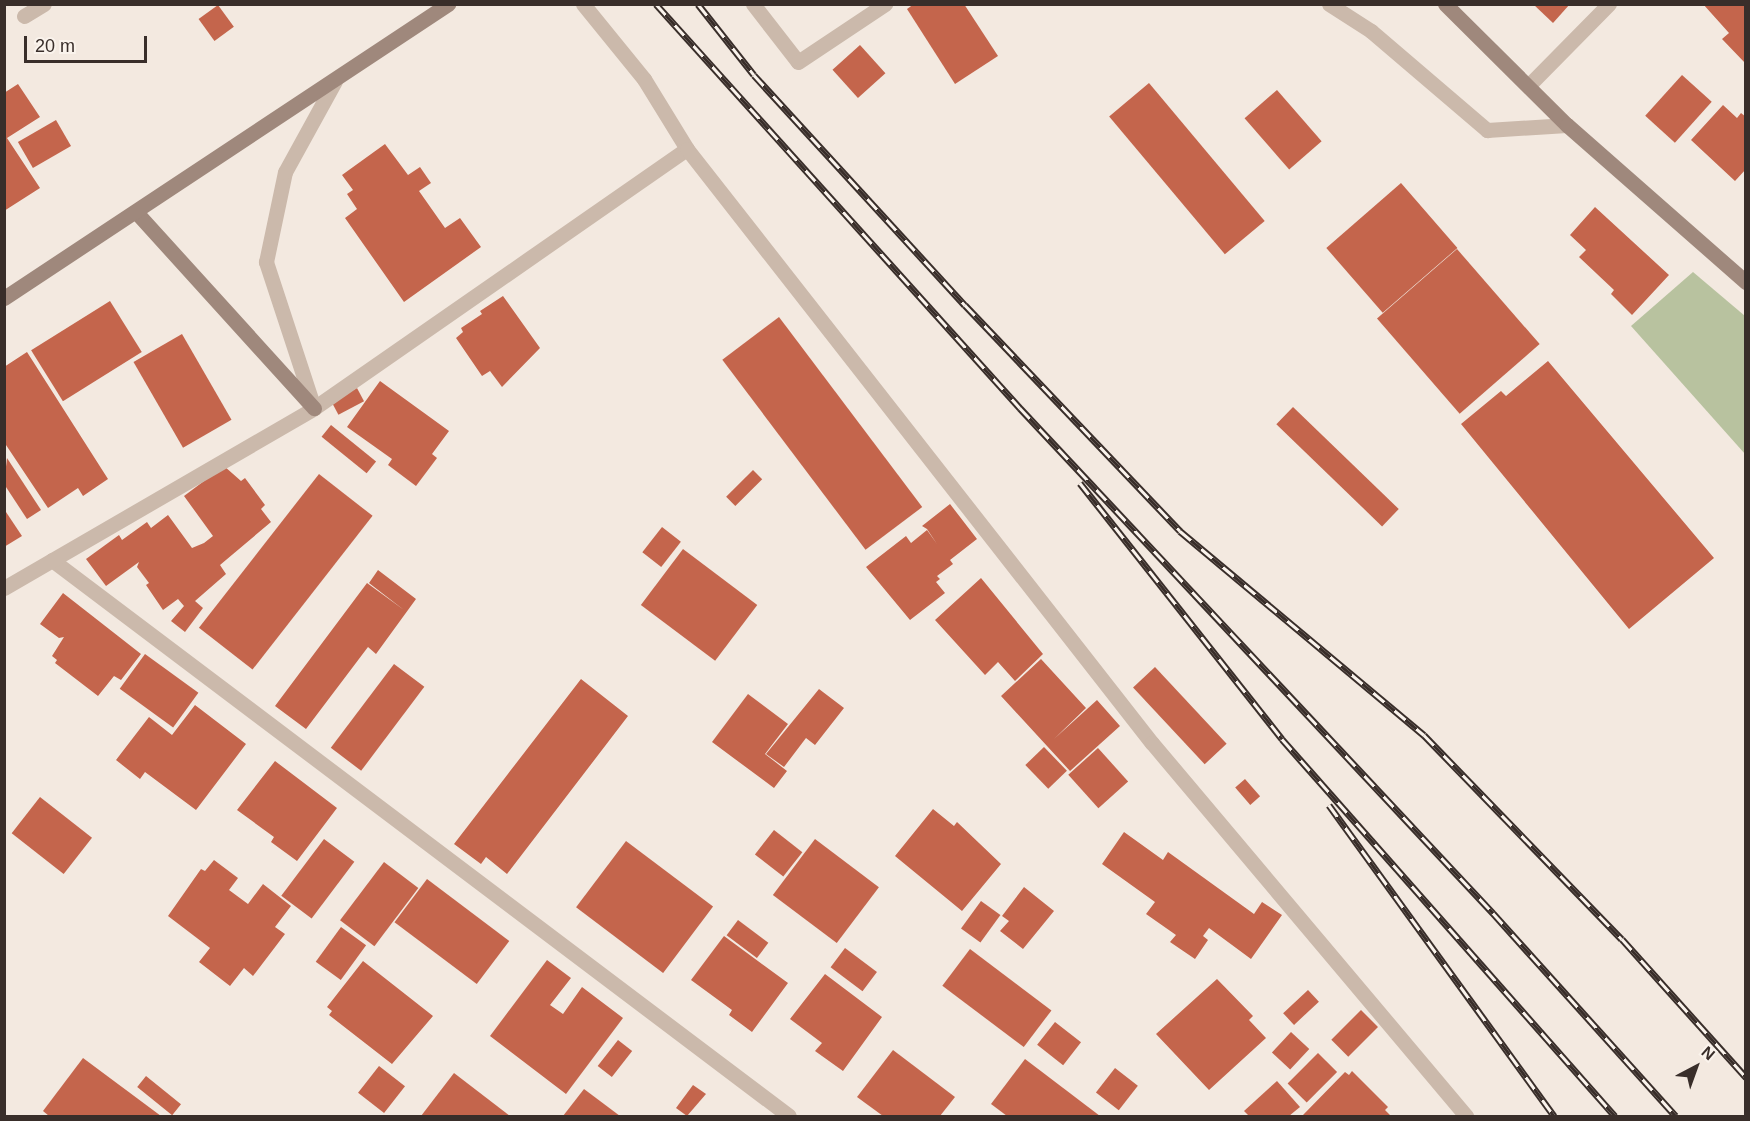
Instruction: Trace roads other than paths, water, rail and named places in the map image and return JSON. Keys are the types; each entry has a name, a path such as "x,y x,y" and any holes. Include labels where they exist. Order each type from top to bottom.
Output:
{"street":[{"path":"24,16 44,4"},
{"path":"4,298 335,81 448,4"},
{"path":"584,4 644,79 687,149 1152,743 1466,1116"},
{"path":"753,4 798,62 885,4"},
{"path":"1329,4 1371,31 1487,130 1567,126"},
{"path":"1445,4 1529,85 1567,126 1746,282"},
{"path":"1529,85 1609,4"},
{"path":"314,408 266,262 285,172 335,81"},
{"path":"4,588 314,408 687,149"},
{"path":"136,212 314,408"},
{"path":"52,560 789,1116"}],"railway":[{"path":"656,4 1020,408 1493,913 1676,1116"},
{"path":"698,4 754,75 965,305 1180,531 1424,735 1622,939 1746,1077"},
{"path":"1080,483 1282,739 1615,1116"},
{"path":"1329,805 1554,1116"}]}
